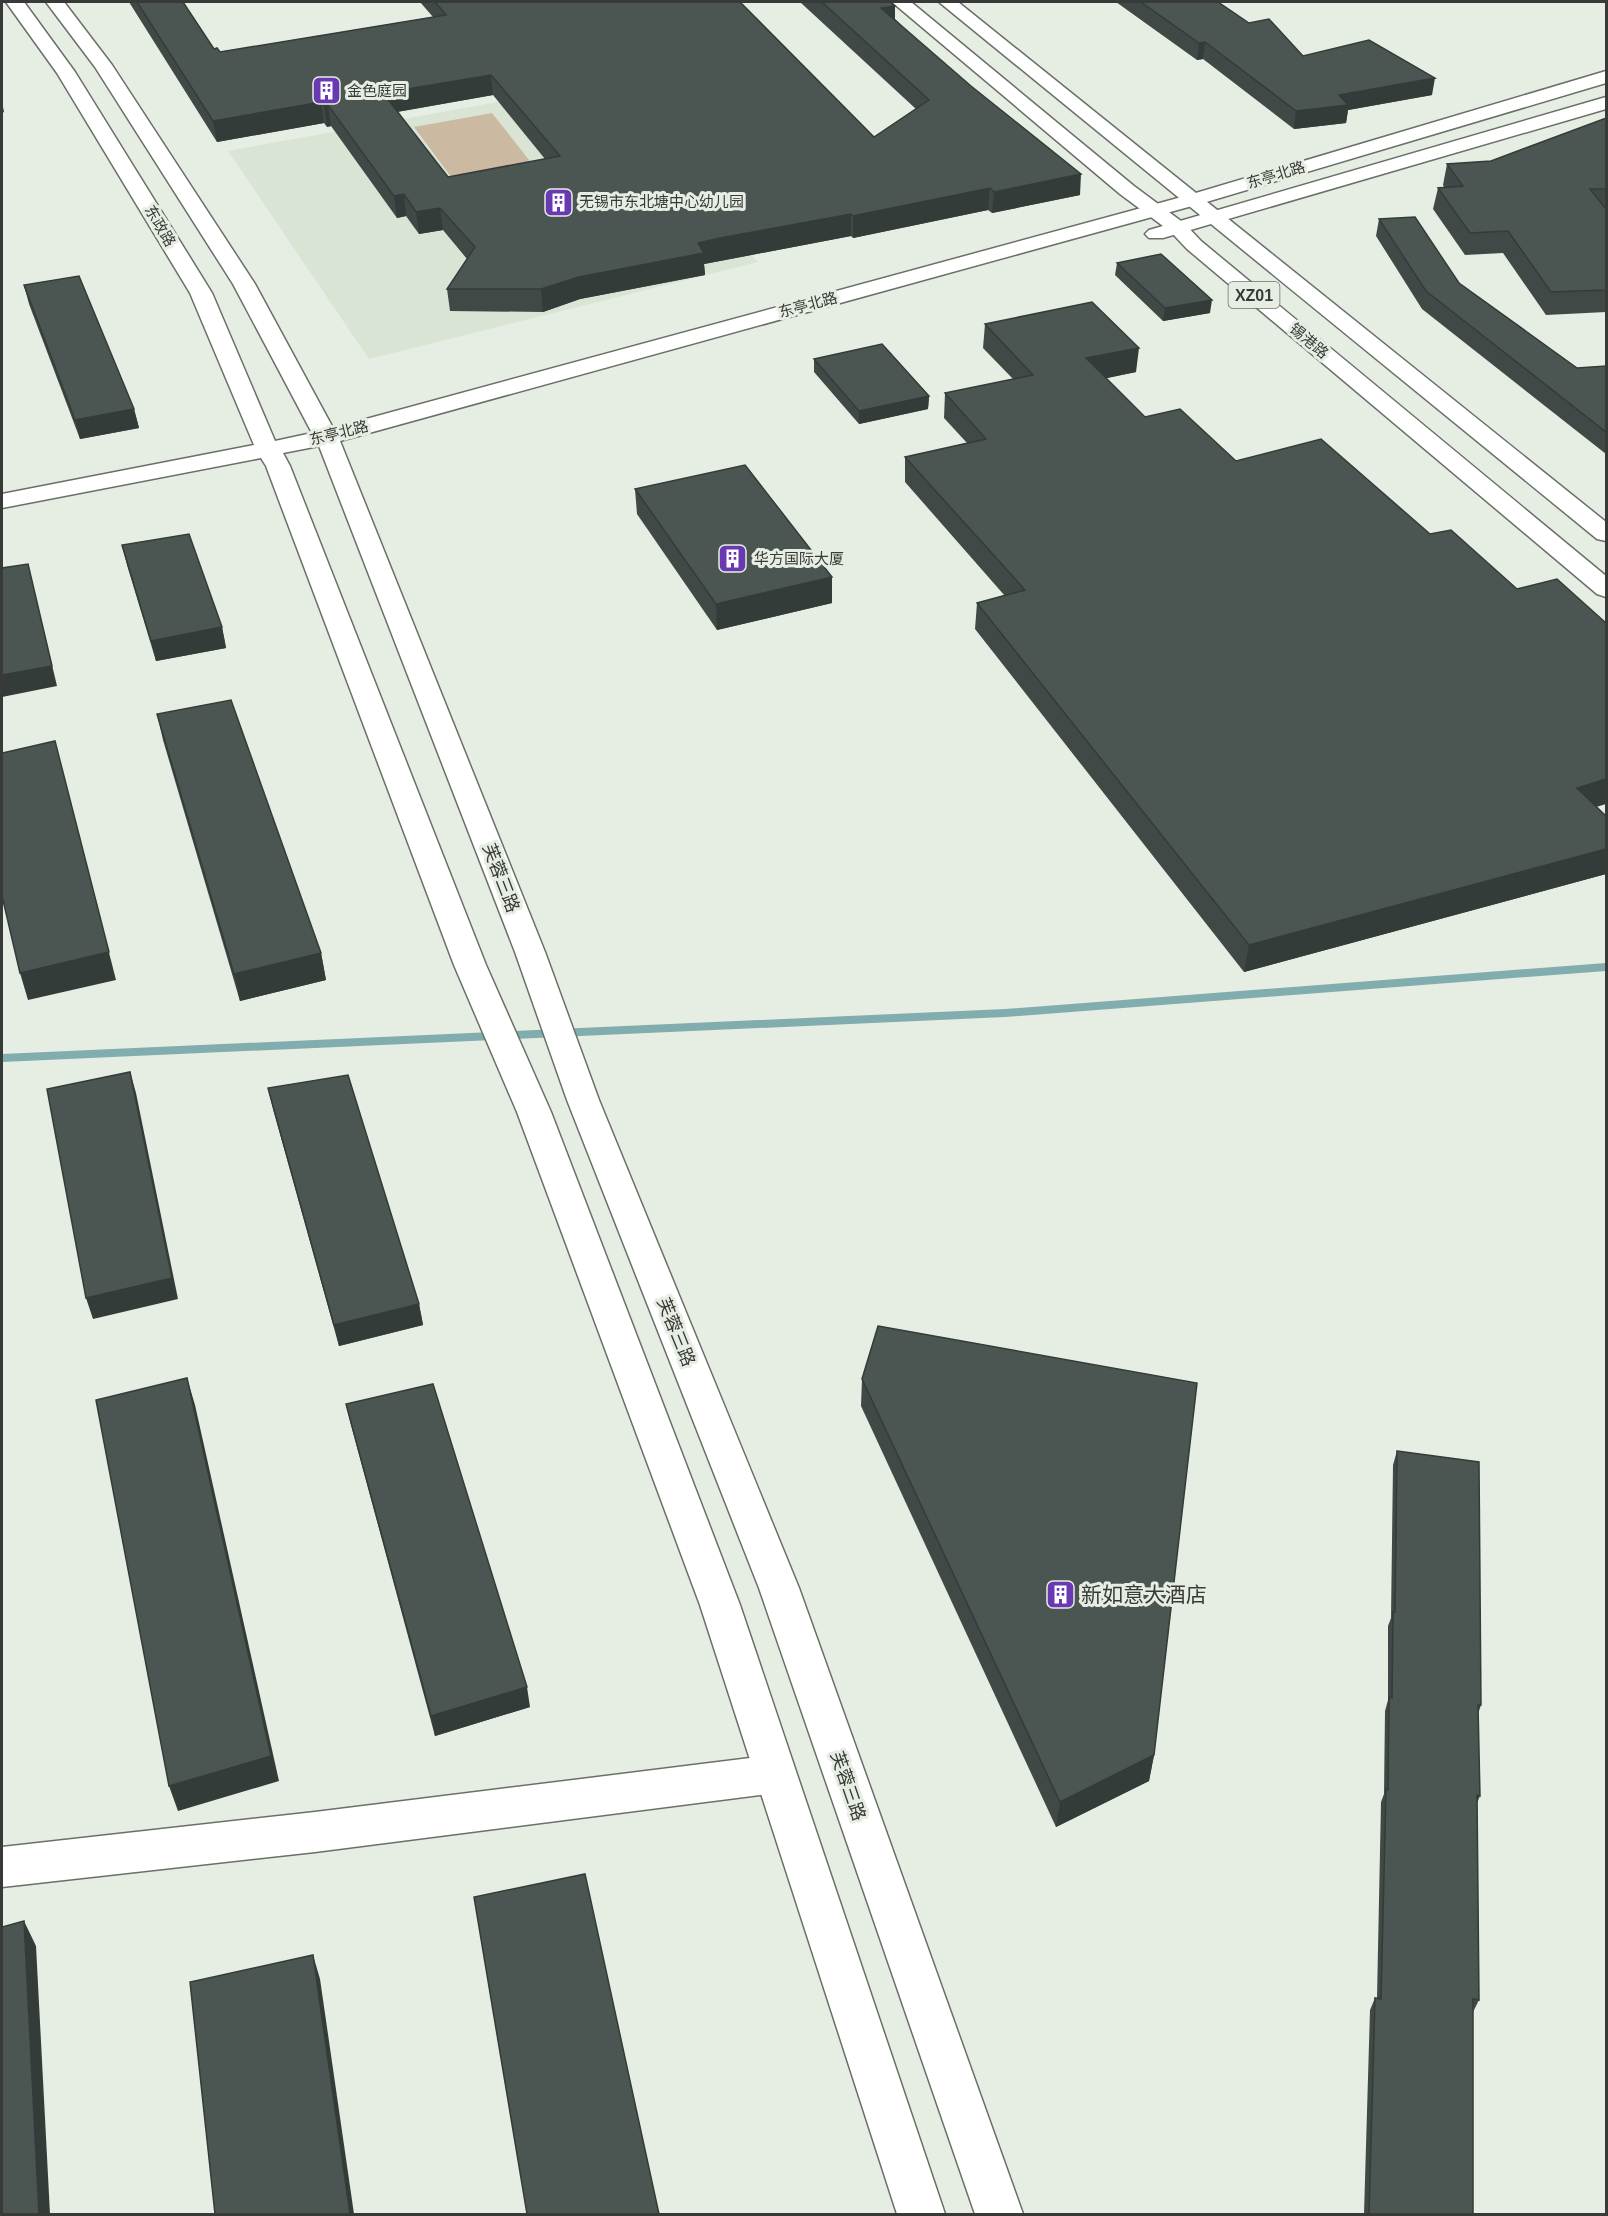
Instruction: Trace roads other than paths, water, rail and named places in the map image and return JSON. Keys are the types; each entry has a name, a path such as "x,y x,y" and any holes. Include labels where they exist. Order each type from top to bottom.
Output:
{"main road":[{"name":"东政路","path":"15,2 66,72 201,292 272,458"},
{"path":"55,2 103,65 244,284 330,446"},
{"name":"锡港路","path":"901,2 1178,228 1194,245 1606,590"},
{"name":"XZ01","path":"948,2 1196,199 1606,534"},
{"name":"东亭北路","path":"330,446 1155,211 1606,77"},
{"name":"东亭北路","path":"1132,241 1606,103"},
{"name":"东亭北路","path":"2,521 330,446 809,327"},
{"name":"芙蓉三路","path":"330,446 530,952 583,1100 778,1588 999,2214"},
{"name":"东亭北路","path":"2,501 272,458"},
{"path":"272,458 471,965 534,1112 720,1605 921,2214"},
{"path":"2,1867 315,1832 776,1774"}],"waterway":[{"path":"2,1058 1005,1013 1606,967"}],"place":[{"name":"金色庭园","path":"326,91"},
{"name":"无锡市东北塘中心幼儿园","path":"558,202"},
{"name":"华方国际大厦","path":"733,559"},
{"name":"新如意大酒店","path":"1060,1595"}]}
